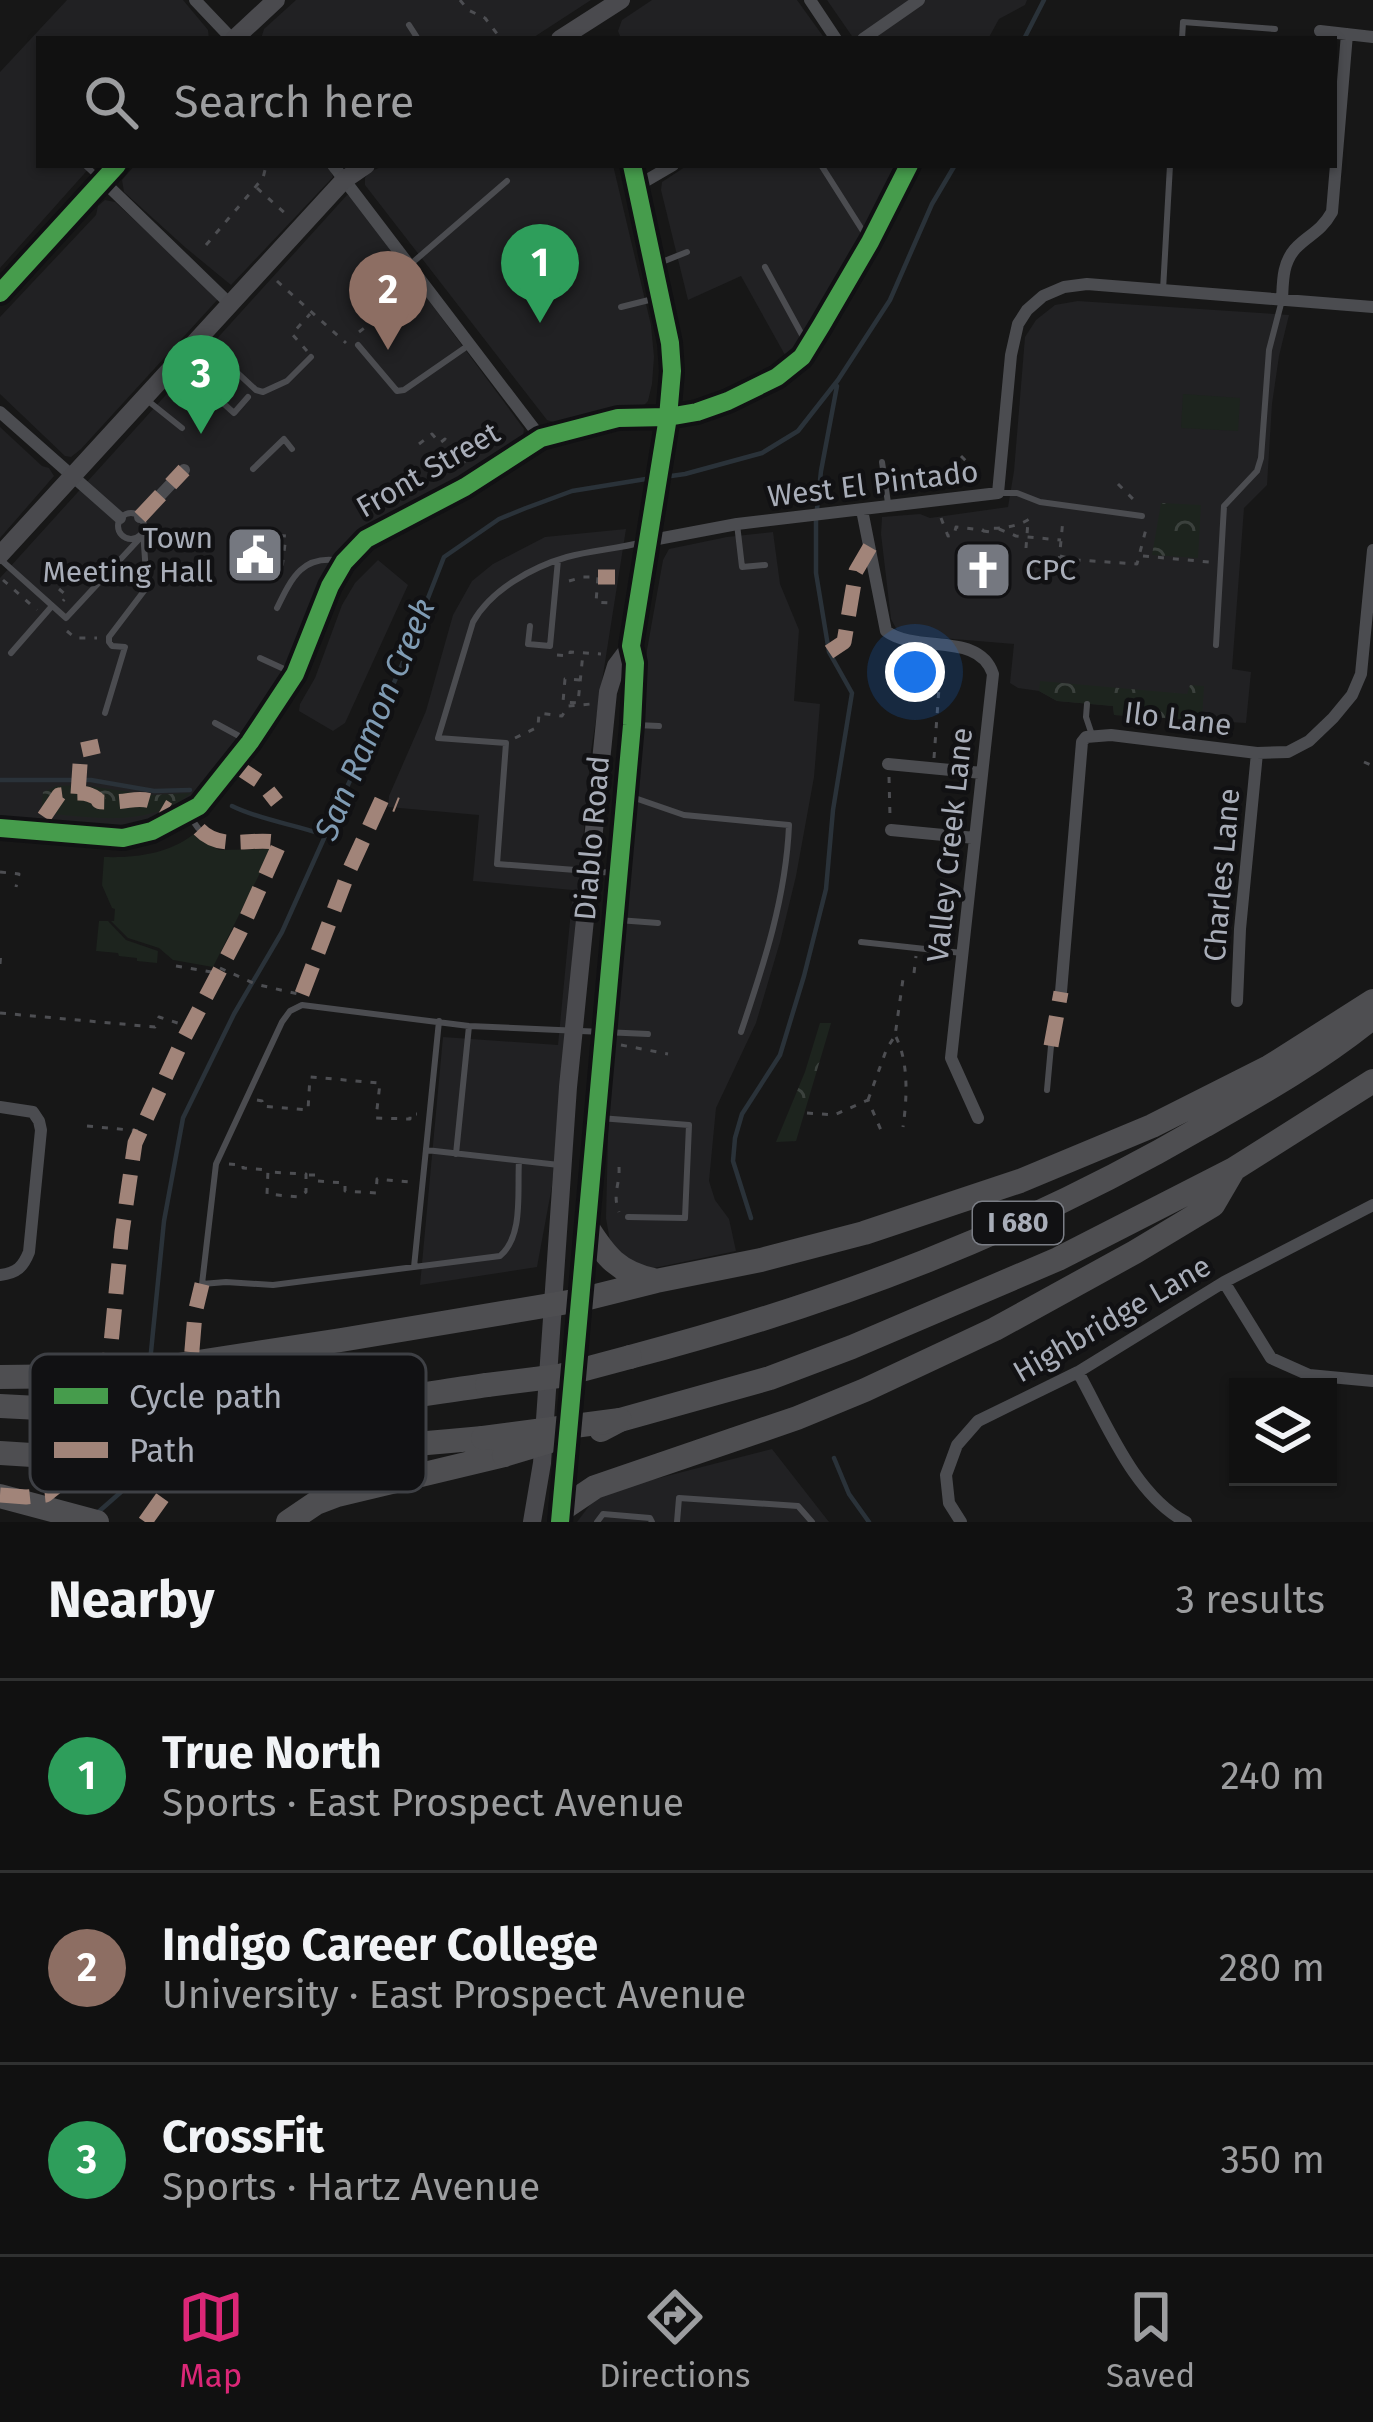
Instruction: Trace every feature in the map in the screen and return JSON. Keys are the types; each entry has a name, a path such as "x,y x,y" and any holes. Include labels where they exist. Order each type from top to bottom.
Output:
{"highway":[{"path":"253,1354 580,1300 864,1233 1037,1174 1153,1126 1269,1067 1373,1001"},
{"name":"I 680","path":"426,1394 559,1376 719,1334 927,1263 1042,1213 1146,1160 1260,1094 1373,1017"},
{"name":"I 680","path":"426,1443 609,1426 770,1378 851,1348 1058,1259 1234,1169 1373,1081"},
{"path":"560,1516 595,1487 797,1418 995,1329 1213,1205 1234,1169"},
{"path":"587,1227 602,1250 628,1274 656,1281"},
{"path":"0,1377 30,1377"},
{"name":"I 680","path":"0,1406 30,1408"},
{"path":"426,1474 609,1426"},
{"name":"I 680","path":"0,1453 30,1455"},
{"path":"288,1522 316,1502 350,1492"},
{"path":"0,1496 97,1522"}],"street":[{"path":"195,0 231,36"},
{"path":"237,36 276,0"},
{"path":"565,36 621,0"},
{"path":"810,0 834,36"},
{"path":"867,36 919,0"},
{"path":"594,18 599,36"},
{"path":"1320,31 1373,37"},
{"path":"1337,153 1347,34"},
{"path":"0,293 113,168"},
{"name":"Diablo Road","path":"560,1516 597,1117 609,1038 632,724 631,646 668,417 671,370 670,344 633,168"},
{"path":"637,186 668,168"},
{"name":"Front Street","path":"0,828 124,838 152,831 199,806 296,674 330,586 366,539 465,487 541,438 618,418 697,412 754,389 802,357 870,242 907,168"},
{"path":"1282,300 1287,262 1332,212 1336,168"},
{"path":"0,557 230,304 339,172 541,438"},
{"path":"102,180 230,304"},
{"name":"West El Pintado","path":"647,541 737,524 998,493 1018,324 1042,296 1064,287 1088,284 1373,307"},
{"path":"0,412 121,518"},
{"path":"142,528 184,470"},
{"name":"Valley Creek Lane","path":"857,510 886,631 898,640 973,650 988,660 993,674 951,1058 978,1118"},
{"name":"Ilo Lane","path":"1061,992 1082,742 1086,737 1111,735 1257,753 1288,752 1309,741 1334,718 1361,674 1373,550"},
{"name":"Diablo Road","path":"532,1522 542,1463 562,1165 608,692 616,666 631,646"},
{"name":"Charles Lane","path":"1237,1001 1257,753"},
{"path":"889,764 982,773"},
{"path":"890,830 975,838"},
{"path":"0,1107 33,1112 41,1130 29,1252 14,1273 0,1275"},
{"name":"Highbridge Lane","path":"961,1522 946,1492 946,1474 964,1433 978,1421 1078,1372 1223,1282 1373,1205"},
{"path":"1223,1282 1271,1358 1309,1375 1373,1381"},
{"path":"1078,1372 1140,1483 1186,1522"}],"lane":[{"path":"1181,36 1183,22 1275,29"},
{"path":"409,25 416,36"},
{"path":"88,168 102,180"},
{"path":"823,168 870,242"},
{"path":"1163,290 1170,168"},
{"path":"410,266 507,181"},
{"path":"654,266 687,251"},
{"path":"765,267 808,347"},
{"path":"621,307 660,297"},
{"path":"1216,645 1224,506 1256,471 1261,458 1269,350 1282,300"},
{"path":"199,338 262,392 287,380 311,358"},
{"path":"358,345 397,391 469,345"},
{"path":"177,362 234,413 248,397"},
{"path":"144,398 182,428"},
{"path":"253,470 284,439 292,448"},
{"path":"882,462 888,506"},
{"path":"998,493 1142,516"},
{"path":"105,712 125,647 112,646 109,637 147,587 142,528 132,514 121,518 118,531 124,537 133,539 142,528"},
{"path":"737,524 742,567 765,565"},
{"path":"0,557 66,618 142,528"},
{"path":"619,873 497,863 506,743 438,738 482,606 512,583 558,560 647,541"},
{"path":"277,608 306,565 316,559 344,562"},
{"path":"530,626 528,644 550,646 558,560"},
{"path":"11,652 52,606"},
{"path":"260,658 296,674"},
{"path":"1087,704 1092,736"},
{"path":"215,723 250,742"},
{"path":"632,724 659,726"},
{"path":"626,795 684,814 789,825 770,947 741,1032"},
{"path":"188,814 198,828"},
{"path":"586,908 658,923"},
{"path":"861,942 962,953"},
{"path":"519,1160 512,1246 500,1256 273,1285 202,1284 216,1164 290,1011 302,1005 469,1026 574,1030 609,1038 620,1031 648,1034"},
{"path":"414,1267 439,1021"},
{"path":"456,1154 469,1026"},
{"path":"1047,1090 1051,1046"},
{"path":"597,1117 689,1125 686,1217 628,1217"},
{"path":"426,1150 562,1165"},
{"path":"677,1522 679,1498 799,1506 812,1522"},
{"path":"597,1522 603,1514 650,1518 652,1522"}],"path":[{"path":"460,0 468,10 485,17 499,36"},
{"path":"206,244 265,174 264,168"},
{"path":"255,187 287,215"},
{"path":"275,280 347,344 422,283"},
{"path":"311,358 292,334 312,312"},
{"path":"419,444 432,434 440,443 445,439 470,470"},
{"path":"961,456 980,475"},
{"path":"446,465 457,478"},
{"path":"1118,484 1141,507 1142,516"},
{"path":"940,518 948,536 954,535 956,527 990,532 990,528 1061,540"},
{"path":"999,529 1031,518 1026,548"},
{"path":"1063,519 1060,559 1137,564 1146,529"},
{"path":"250,532 286,536 271,599"},
{"path":"1141,556 1220,562"},
{"path":"569,581 598,577 596,602 610,603"},
{"path":"36,610 45,625 57,621 75,638 109,637"},
{"path":"933,769 942,646"},
{"path":"578,703 583,652"},
{"path":"556,654 601,654"},
{"path":"580,680 565,679 562,702 593,704"},
{"path":"506,743 538,728 539,713 562,716 568,706 578,703"},
{"path":"1364,762 1373,766"},
{"path":"889,764 890,830"},
{"path":"0,872 19,874 16,887"},
{"path":"914,973 916,948"},
{"path":"0,964 1,950"},
{"path":"176,966 221,970 288,994 302,994"},
{"path":"883,1135 868,1100 895,1036 904,972"},
{"path":"0,1013 155,1027 158,1017 190,1027"},
{"path":"895,1036 905,1066 903,1127"},
{"path":"609,1038 668,1054"},
{"path":"253,1106 255,1099 262,1106 308,1109 310,1077 380,1083 376,1118 410,1119 410,1114 417,1114"},
{"path":"807,1112 834,1115 868,1100"},
{"path":"87,1126 140,1130"},
{"path":"222,1164 317,1175 317,1181 345,1183 345,1191 376,1193 377,1179 410,1181"},
{"path":"608,1167 621,1167 614,1195 619,1216 616,1226 627,1226 628,1217"},
{"path":"268,1172 267,1194 299,1197 306,1192 306,1174"}],"shaded area":[{"path":"67,0 183,0 208,30 209,36 36,36 36,168 89,168 0,268 0,72"},
{"path":"296,0 591,0 536,36 262,36"},
{"path":"652,0 797,0 823,36 620,36 622,20"},
{"path":"827,0 1027,0 999,19 990,36 852,36"},
{"path":"132,168 330,168 333,177 231,285 124,192 122,180"},
{"path":"379,168 614,168 651,325 654,357 648,401 643,406 556,423 547,420 365,185 369,172"},
{"path":"683,168 894,168 839,281 805,338 785,355 741,276 688,300 662,182"},
{"path":"347,195 418,281 524,429 523,436 458,481 356,534 333,560 309,607 285,673 204,782 205,787 183,809 126,828 0,816 0,578"},
{"path":"105,200 115,202 219,298 71,457 0,394 0,317"},
{"path":"1078,301 1289,315 1272,404 1267,485 1244,508 1232,669 1251,672 1246,723 1114,715 1113,706 1057,701 1010,683 1014,644 905,635 891,619 882,517 920,514 930,518 1008,507 1025,337 1036,320 1055,305"},
{"path":"0,427 54,476 0,538"},
{"path":"626,529 591,751 552,1186 537,1267 420,1285 443,1037 558,1045 573,890 473,881 479,815 388,807 389,796 426,711 453,615 472,581 493,564 545,537"},
{"path":"773,532 780,584 799,630 794,701 820,704 814,777 780,942 756,1023 716,1108 709,1181 729,1219 736,1251 649,1269 634,1266 610,1241 606,1218 610,1056 647,650 669,549"},
{"path":"378,560 408,585 345,723 333,731 299,711 300,704 315,678 342,605"},
{"path":"772,1449 829,1522 577,1522 602,1495"}],"green space":[{"path":"1183,394 1240,398 1238,431 1181,428"},
{"path":"1161,503 1201,505 1198,558 1152,555"},
{"path":"1040,681 1187,694 1190,685 1204,686 1202,720 1114,715 1113,706 1057,701 1039,691"},
{"path":"81,785 153,795 191,793 157,812 138,816 41,813 43,792"},
{"path":"194,834 219,850 272,849 213,967 173,960 159,948 128,938 111,921 115,909 102,885 104,857 151,853"},
{"path":"99,921 108,921 126,940 158,951 157,963 96,951"},
{"path":"820,1023 831,1023 796,1141 776,1142 805,1072"}],"waterway":[{"name":"San Ramon Creek","path":"1026,36 1044,0"},
{"name":"San Ramon Creek","path":"664,477 762,453 798,431 890,300 953,168"},
{"path":"751,1218 733,1161 735,1138 742,1114 780,1055 804,976 826,889 852,693 829,652 816,573 821,471 837,386"},
{"name":"San Ramon Creek","path":"151,1354 164,1221 183,1118 234,1014 282,932 401,667 444,557 499,519 526,508 572,491 652,478"},
{"path":"0,780 91,780 154,791 190,790"},
{"path":"232,806 324,835"},
{"path":"834,1458 849,1494 869,1522"},
{"name":"San Ramon Creek","path":"96,1514 121,1492"}],"marked path":[{"path":"140,517 184,470"},
{"path":"829,652 844,642 856,571 870,547"},
{"path":"598,577 615,577"},
{"path":"78,794 81,750 99,746"},
{"path":"233,764 262,783 277,802"},
{"path":"44,817 59,795 74,793 100,802 144,800 168,810"},
{"path":"302,994 382,799 397,805"},
{"path":"110,1354 135,1143 280,843 226,842 198,828"},
{"path":"1051,1046 1061,992"},
{"path":"192,1354 202,1284"},
{"path":"0,1495 50,1492"},
{"path":"145,1522 166,1492"}],"cycle path":[{"path":"0,293 114,168"},
{"path":"560,1522 632,725 635,663 631,646 672,371 633,168"},
{"path":"0,828 123,838 152,831 199,806 250,742 295,674 330,586 366,539 465,487 541,438 618,418 697,412 777,377 802,357 907,168"}],"place":[{"name":"True North","path":"540,323"},
{"name":"Indigo Career College","path":"388,350"},
{"name":"CrossFit","path":"201,434"},
{"name":"Town Meeting Hall","path":"255,555"},
{"name":"CPC","path":"983,570"}]}
